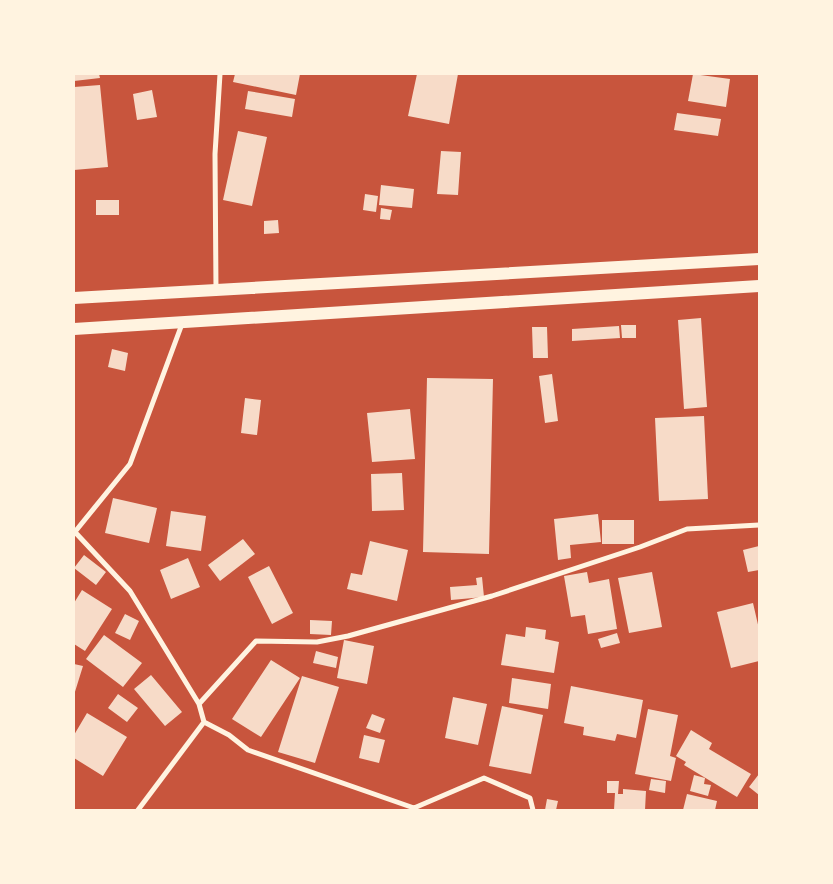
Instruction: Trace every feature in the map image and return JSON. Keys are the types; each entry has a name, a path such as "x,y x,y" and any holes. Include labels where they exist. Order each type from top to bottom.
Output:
{"highway":[{"path":"74,298 759,259"},
{"path":"74,329 759,286"}],"street":[{"path":"216,290 215,154 220,74"},
{"path":"182,323 130,464 74,532 130,591 199,704 204,722 228,735 248,750 414,808 484,778 530,798 532,810"},
{"path":"199,704 256,641 317,642 348,636 492,596 640,547 687,529 759,525"},
{"path":"138,810 204,722"}],"building":[{"path":"74,74 99,74 100,78 74,81"},
{"path":"235,74 300,74 296,95 233,82"},
{"path":"417,74 458,74 449,124 408,116"},
{"path":"693,74 730,79 726,107 688,101"},
{"path":"100,85 108,167 74,170 74,87"},
{"path":"152,90 157,117 137,120 133,94"},
{"path":"248,91 295,99 292,117 245,109"},
{"path":"677,113 721,119 718,136 674,130"},
{"path":"238,131 267,137 252,206 223,200"},
{"path":"441,151 461,152 458,195 437,194"},
{"path":"381,185 414,189 412,208 379,205"},
{"path":"365,194 378,196 376,212 363,210"},
{"path":"96,200 119,200 119,215 96,215"},
{"path":"381,208 392,210 390,220 380,219"},
{"path":"278,220 279,233 264,234 264,221"},
{"path":"701,318 707,407 684,409 678,320"},
{"path":"621,325 636,325 636,338 622,338"},
{"path":"619,326 620,338 572,341 572,329"},
{"path":"532,327 547,327 548,358 533,358"},
{"path":"112,349 128,353 125,371 108,367"},
{"path":"552,374 558,421 545,423 539,376"},
{"path":"427,378 493,379 489,554 423,552"},
{"path":"245,398 261,400 257,435 241,433"},
{"path":"410,409 415,459 372,462 367,413"},
{"path":"704,416 708,499 659,501 655,418"},
{"path":"402,473 404,510 372,511 371,474"},
{"path":"113,498 157,508 149,543 105,533"},
{"path":"171,511 206,516 201,551 166,546"},
{"path":"598,514 601,542 570,545 571,558 558,560 554,519"},
{"path":"602,520 634,520 634,544 602,544"},
{"path":"243,539 255,554 220,581 208,565"},
{"path":"370,541 408,550 397,601 347,589 351,573 362,575"},
{"path":"759,546 759,570 748,572 743,550"},
{"path":"84,555 106,572 96,585 74,568"},
{"path":"188,558 200,587 171,599 160,570"},
{"path":"269,566 293,613 272,624 248,577"},
{"path":"587,572 589,583 609,579 617,629 588,634 585,615 571,617 564,576"},
{"path":"652,572 662,627 629,633 618,578"},
{"path":"482,577 484,597 451,600 450,587 477,585 476,578"},
{"path":"82,590 112,609 85,651 74,644 74,603"},
{"path":"753,603 759,629 759,661 731,668 717,612"},
{"path":"125,614 139,621 130,640 115,633"},
{"path":"310,620 332,621 331,635 310,634"},
{"path":"526,627 546,630 545,639 559,642 554,673 501,665 506,634 525,637"},
{"path":"617,633 620,643 601,648 598,639"},
{"path":"104,635 142,663 123,687 86,659"},
{"path":"344,640 374,646 367,684 337,678"},
{"path":"316,651 338,657 336,668 313,663"},
{"path":"271,660 300,678 261,737 232,719"},
{"path":"74,664 83,666 74,695"},
{"path":"151,675 182,712 165,726 134,689"},
{"path":"302,676 339,687 315,763 278,752"},
{"path":"512,678 551,684 548,709 509,703"},
{"path":"571,686 643,700 636,738 617,734 615,741 583,735 584,727 564,723"},
{"path":"118,694 138,708 127,722 108,708"},
{"path":"453,697 487,704 478,745 445,738"},
{"path":"502,706 543,715 531,774 489,766"},
{"path":"648,709 678,715 670,756 676,758 671,781 635,774"},
{"path":"87,713 127,737 103,776 74,758 74,735"},
{"path":"372,714 385,719 380,733 366,728"},
{"path":"691,730 712,743 709,749 751,774 737,797 684,765 686,762 676,756"},
{"path":"364,735 385,740 379,763 359,758"},
{"path":"759,774 759,795 749,787"},
{"path":"694,775 705,778 704,784 711,785 708,796 690,791"},
{"path":"651,779 666,781 665,793 649,790"},
{"path":"607,781 619,781 618,794 623,794 623,789 646,791 645,810 614,810 615,793 607,793"},
{"path":"687,794 717,801 715,810 683,810"},
{"path":"547,799 558,801 556,810 545,810"}]}
